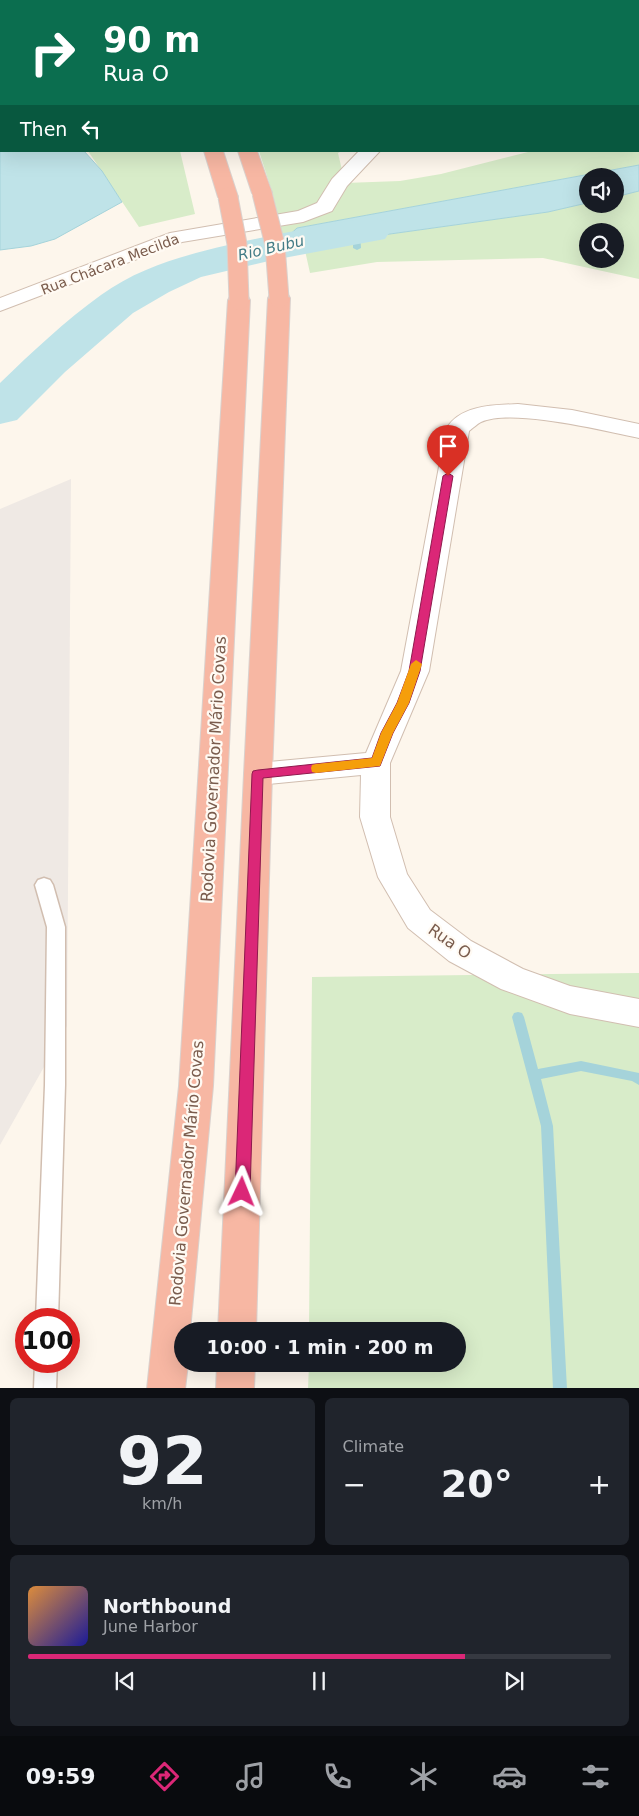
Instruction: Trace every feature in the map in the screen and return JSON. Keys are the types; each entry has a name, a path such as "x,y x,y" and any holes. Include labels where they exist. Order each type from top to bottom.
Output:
{"highway":[{"name":"Rodovia Governador Mário Covas","path":"166,1388 196,1086 239,300 238,244 228,197 213,152"},
{"path":"237,1322 258,774 279,298 275,245 262,192 247,152"},
{"path":"235,1388 236,1372"}],"street":[{"name":"Rua Chácara Mecilda","path":"0,305 178,237 303,216 316,212 325,207 339,183 370,152"},
{"name":"Rua O","path":"639,432 527,411 488,412 470,419 459,427 455,438 415,671 403,703 387,733 376,763 375,817 393,877 419,919 460,951 512,979 570,1000 639,1013"},
{"path":"258,774 376,763"}],"lane":[{"path":"44,885 56,927 55,1085 47,1308"},
{"path":"45,1388 46,1373"}],"shaded area":[{"path":"71,479 67,1026 0,1145 0,509"}],"green space":[{"path":"89,152 180,152 195,214 139,227"},
{"path":"259,152 340,152 338,153 345,183 400,181 441,174 528,152 639,152 639,165 623,168 579,168 579,176 297,228 283,241 273,195"},
{"path":"639,191 639,279 589,268 624,268 624,223 579,223 579,266 543,258 377,262 310,273 304,246 548,212 579,205 579,213 624,213 624,195"},
{"path":"639,973 639,1388 308,1388 309,1372 466,1372 466,1322 309,1322 312,977"}],"water":[{"path":"0,152 85,152 102,171 122,202 55,239 31,246 0,250"},
{"path":"639,165 639,191 624,195 623,168"},
{"path":"579,176 579,205 548,212 304,246 283,241 297,228"}],"waterway":[{"name":"Rio Bubu","path":"0,409 49,362 117,304 153,283 186,268 273,247 370,230"},
{"path":"356,231 357,248"},
{"path":"518,1017 547,1126 560,1388"},
{"path":"534,1075 581,1066 634,1076 639,1079"}],"slow traffic":[{"path":"316,768 376,763 387,733 403,703 416,664"}],"route":[{"path":"242,1192 258,774 376,763 387,733 403,703 415,671 448,476"}]}
